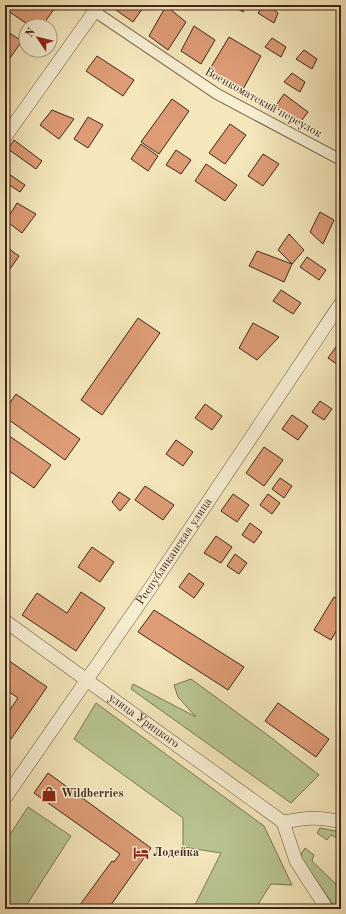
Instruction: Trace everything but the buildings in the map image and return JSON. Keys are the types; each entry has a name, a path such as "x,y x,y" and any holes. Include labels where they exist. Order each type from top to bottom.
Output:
{"street":[{"path":"5,137 96,8"},
{"name":"Военкоматский переулок","path":"96,8 217,94 341,160"},
{"name":"Республиканская улица","path":"5,798 151,587 341,303"},
{"name":"улица Урицкого","path":"5,621 283,822"},
{"path":"326,909 296,861 283,822 309,818 325,818 341,822"}],"green space":[{"path":"191,679 319,775 291,803 131,689 133,684 196,717 178,697 174,685"},
{"path":"96,703 264,826 292,885 271,884 255,909 193,909 221,853 183,847 183,818 74,739"},
{"path":"28,807 71,836 24,909 5,909 5,842"},
{"path":"320,828 341,832 341,840 331,835 327,840 317,833"},
{"path":"305,848 314,855 312,861 339,887 341,886 341,909 338,909 332,903 301,858 301,854"}],"place":[{"name":"Wildberries","path":"49,794"},
{"name":"Лодейка","path":"141,853"}]}
